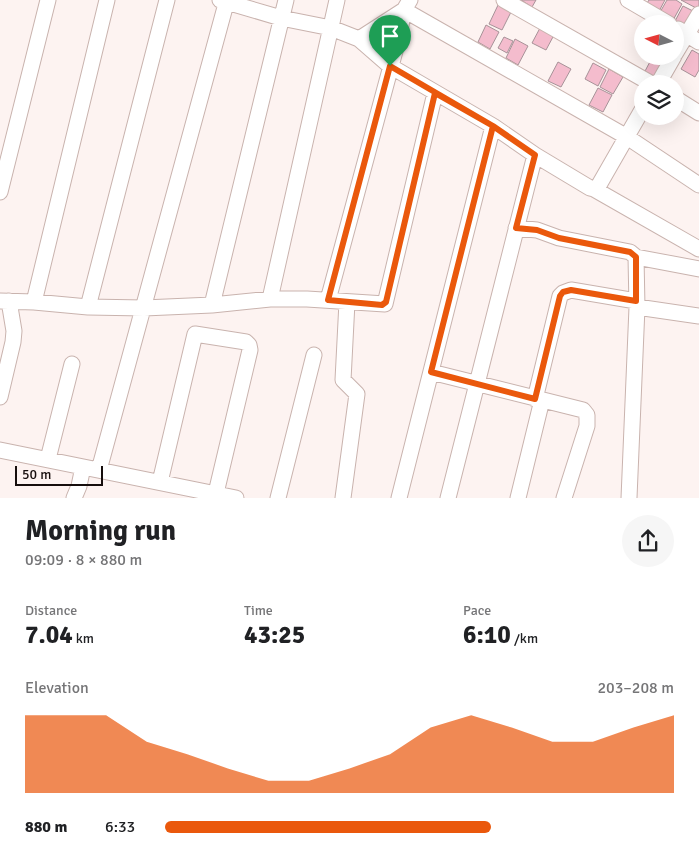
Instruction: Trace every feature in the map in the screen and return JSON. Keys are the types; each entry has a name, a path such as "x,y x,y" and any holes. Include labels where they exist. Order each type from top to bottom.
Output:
{"street":[{"path":"0,192 48,0"},
{"path":"34,302 107,0"},
{"path":"88,307 167,0"},
{"path":"212,305 286,0"},
{"path":"270,299 337,0"},
{"path":"504,0 636,75"},
{"path":"628,0 654,15"},
{"path":"99,470 225,1 281,18 330,28 359,39 390,66 493,126 535,155 590,188 699,249"},
{"path":"359,39 407,5"},
{"path":"328,300 407,5"},
{"path":"407,5 627,137 699,185"},
{"path":"687,34 699,14"},
{"path":"0,397 13,342 13,322 5,301 88,307 144,308 212,305 270,299 328,300 382,305 386,302 435,93"},
{"path":"684,104 699,113"},
{"path":"594,189 599,185 634,124"},
{"path":"399,498 493,126"},
{"path":"448,498 535,155"},
{"path":"516,228 537,230 559,238 630,252 636,257 699,268"},
{"path":"629,498 636,257"},
{"path":"518,498 560,296 563,292 571,290 699,316"},
{"path":"343,498 357,394 343,380 347,302"},
{"path":"160,482 195,334 246,342 250,345 250,350 216,493"},
{"path":"278,498 314,355"},
{"path":"48,459 72,364"},
{"path":"431,372 583,410 587,415 587,426 564,498"},
{"path":"0,450 236,498"},
{"path":"74,498 80,486 83,467"}],"building":[{"path":"521,0 536,0 532,7"},
{"path":"649,0 665,0 658,13 645,6"},
{"path":"667,0 676,0 682,4 676,15 659,14"},
{"path":"681,0 699,0 699,8 698,9"},
{"path":"499,3 512,10 502,30 489,24"},
{"path":"683,6 695,12 685,29 684,15 678,15"},
{"path":"486,25 499,32 490,49 478,42"},
{"path":"540,28 554,35 546,50 532,43"},
{"path":"504,37 513,41 507,53 498,48"},
{"path":"515,39 528,46 518,65 506,58"},
{"path":"692,50 699,54 699,70 695,77 681,69"},
{"path":"558,62 571,69 561,87 548,81"},
{"path":"593,63 606,70 598,86 585,79"},
{"path":"648,65 665,65 660,75 648,75 644,73"},
{"path":"609,69 623,77 613,94 600,87"},
{"path":"598,88 612,95 603,112 589,105"}],"route":[{"path":"390,66 328,300 385,304 435,93 493,126 535,155 516,228 537,230 559,238 630,252 636,257 636,301 571,290 563,292 560,296 535,399 431,372 493,126 390,66"}]}
